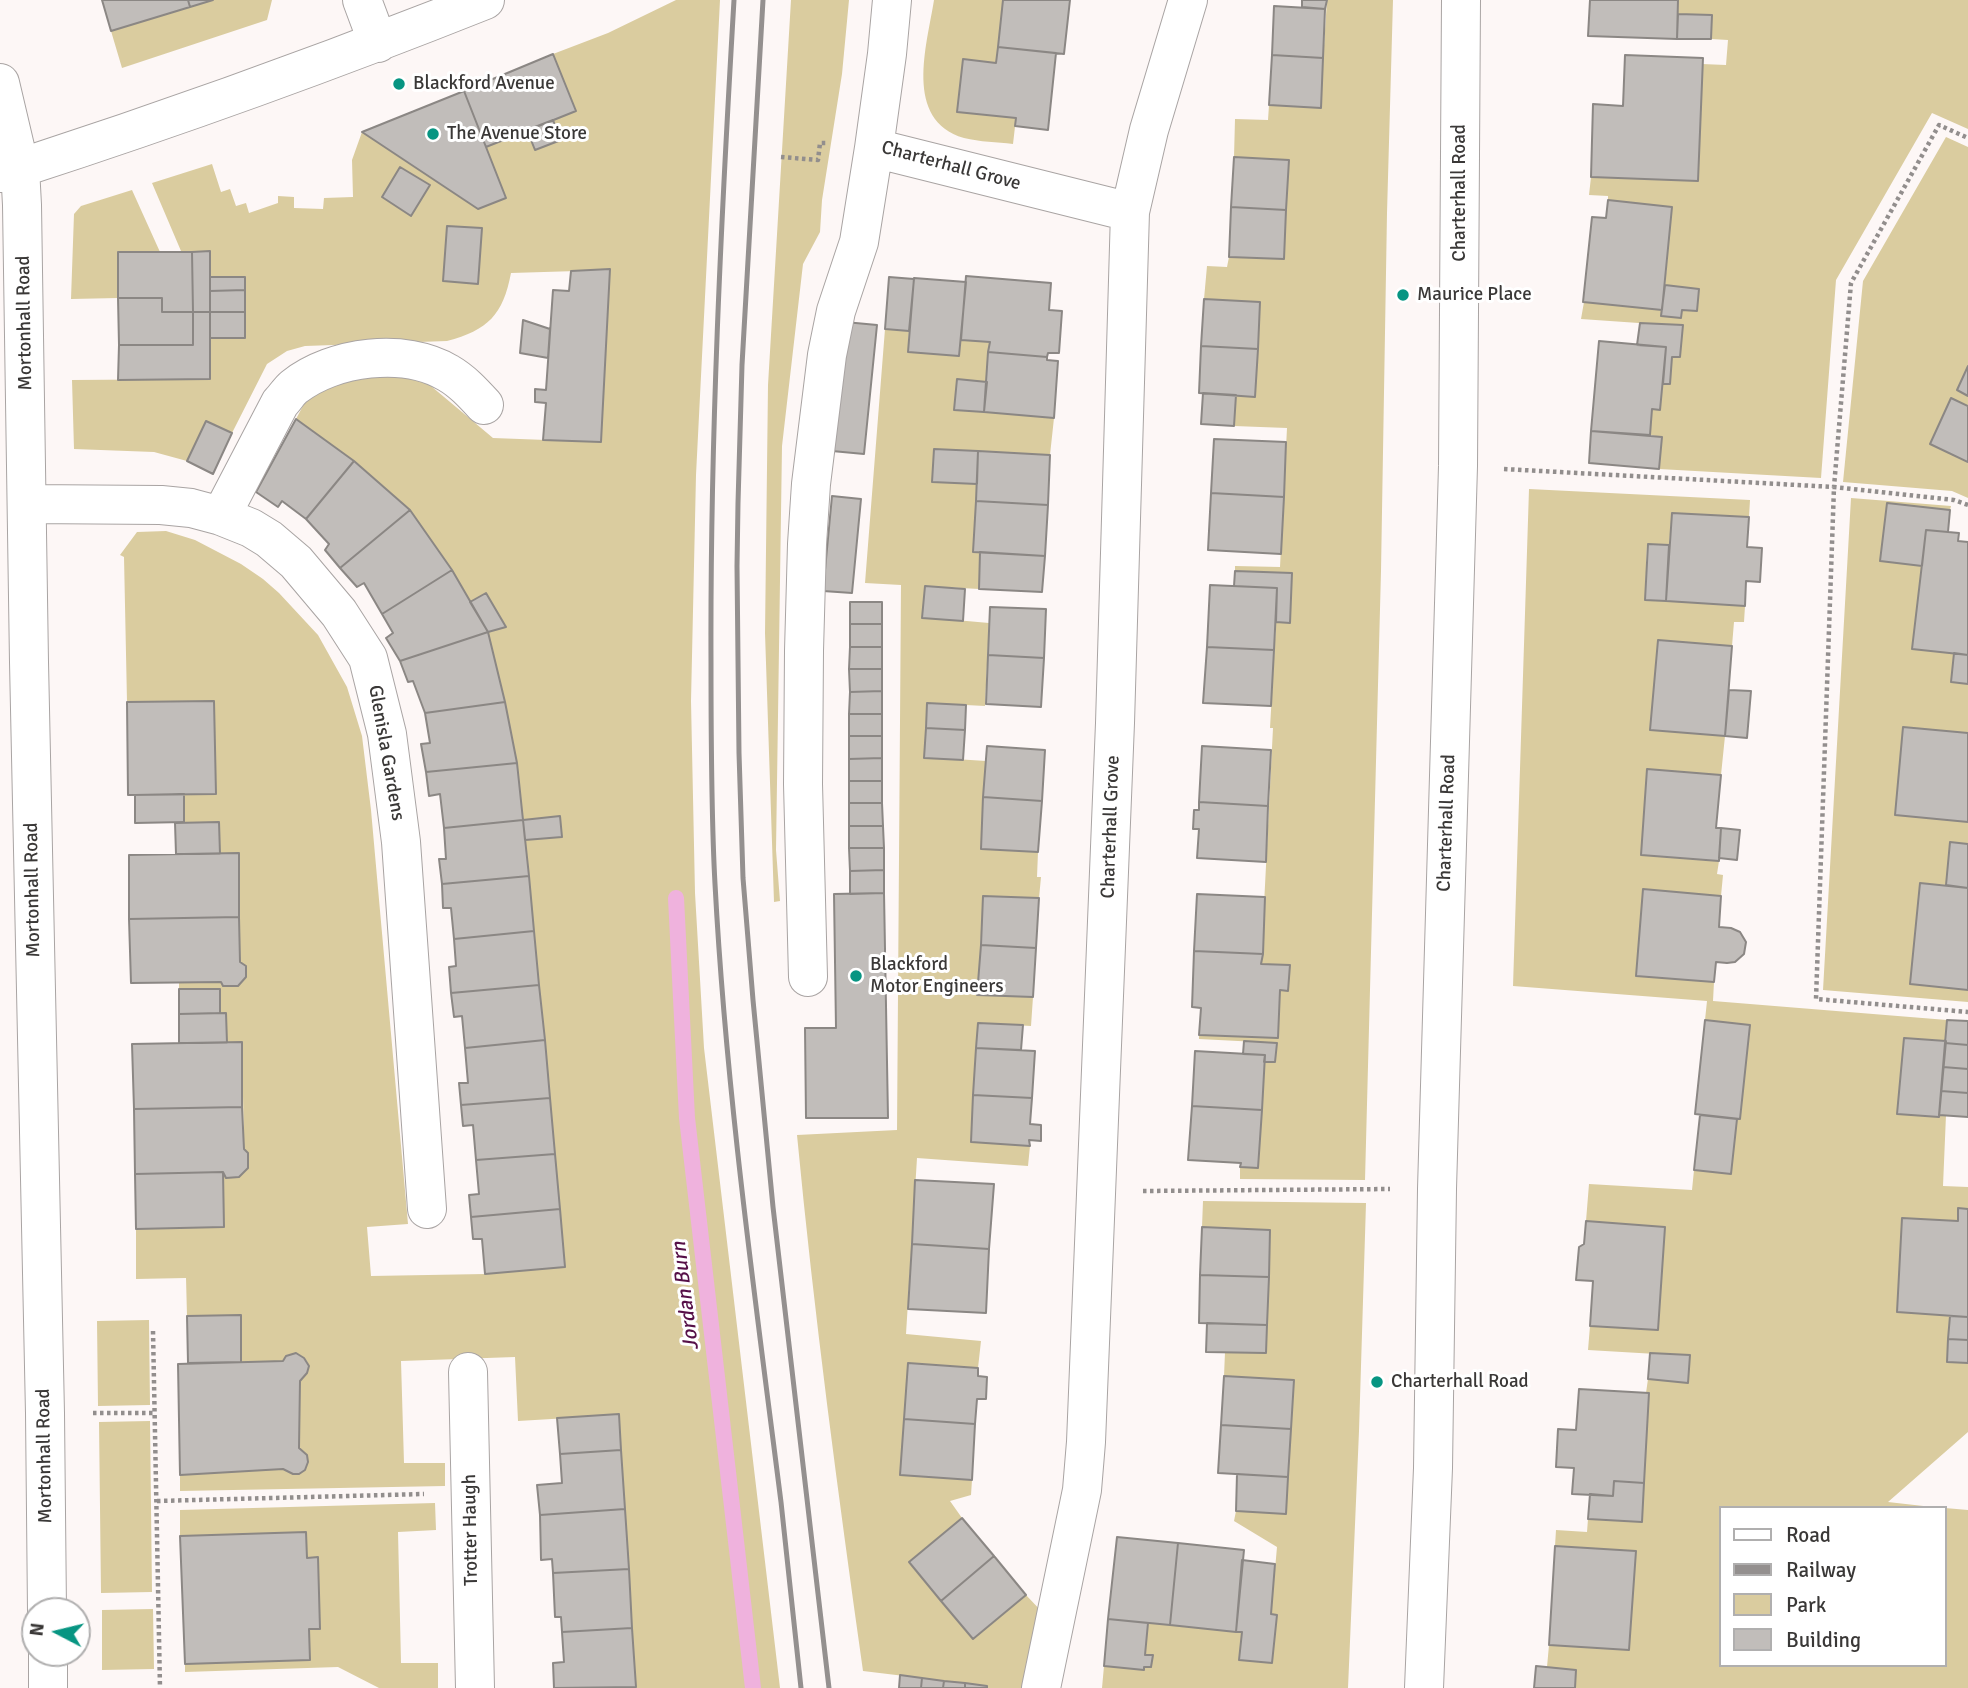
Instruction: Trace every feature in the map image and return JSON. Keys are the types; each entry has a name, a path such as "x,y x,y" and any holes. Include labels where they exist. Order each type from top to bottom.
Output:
{"street":[{"path":"362,0 378,43"},
{"path":"10,171 201,108 378,43 485,0"},
{"name":"Charterhall Grove","path":"892,0 874,148 1130,212"},
{"name":"Charterhall Grove","path":"1041,1688 1082,1490 1086,1442 1115,723 1130,212 1149,130 1188,0"},
{"name":"Charterhall Road","path":"1424,1688 1433,1468 1437,1189 1458,466 1461,0"},
{"name":"Mortonhall Road","path":"0,83 10,171 28,504 47,1597"},
{"path":"808,977 803,784 805,595 810,496 827,355 836,311 859,242 874,148"},
{"path":"221,516 280,403 294,387 335,366 379,358 407,359 427,364 447,372 468,387 484,405"},
{"name":"Glenisla Gardens","path":"28,504 161,505 191,508 251,528 296,562 339,613 368,658 387,734 401,842 427,1209"},
{"name":"Trotter Haugh","path":"468,1372 475,1688"},
{"path":"48,1667 48,1688"}],"path":[{"path":"1968,138 1939,125 1850,282 1834,487 1816,999 1968,1012"},
{"path":"781,157 818,160"},
{"path":"1458,466 1834,487 1954,500 1968,505"},
{"path":"1097,1191 1437,1189"},
{"path":"153,1331 160,1688"},
{"path":"45,1413 155,1413"},
{"path":"156,1501 471,1493"}],"green space":[{"path":"213,0 272,0 267,20 122,68 111,31"},
{"path":"676,0 720,0 696,475 691,701 695,893 704,1048 780,1688 636,1688 619,1415 518,1421 515,1357 401,1361 404,1463 445,1463 445,1486 180,1491 180,1475 283,1469 297,1474 304,1469 307,1455 299,1448 300,1381 307,1373 308,1363 296,1354 286,1356 283,1361 241,1362 240,1315 187,1316 186,1278 136,1279 136,1229 224,1227 223,1172 226,1178 239,1177 248,1168 248,1153 244,1149 242,1043 227,1043 226,1014 220,1013 220,989 179,989 179,982 221,982 238,986 246,977 246,966 240,962 220,854 219,822 184,822 184,794 216,793 214,701 127,702 124,557 120,555 137,532 166,531 195,540 241,564 279,593 318,635 347,687 362,736 408,1224 367,1227 371,1276 485,1274 565,1267 525,840 562,837 560,816 523,820 517,763 488,632 506,626 486,593 470,602 452,570 410,510 354,461 296,419 313,387 413,371 493,438 600,442 610,270 511,273 503,300 491,319 473,332 447,341 305,346 287,351 267,364 232,433 206,421 187,461 154,452 74,449 72,380 210,379 210,338 245,338 245,277 210,277 209,251 181,251 152,183 212,164 221,192 230,189 236,206 246,203 249,213 278,203 278,196 294,197 294,208 323,209 324,198 353,197 352,160 362,132 479,209 506,198 486,147 527,130 535,150 561,140 553,120 576,110 553,54 608,33"},
{"path":"791,0 849,0 842,74 822,200 820,232 803,264 782,446 776,850 780,901 774,902 765,633 768,385"},
{"path":"934,0 1003,0 996,63 963,59 957,112 1016,118 1013,144 964,138 945,129 933,115 926,98 923,79"},
{"path":"1327,0 1393,0 1365,1180 1240,1179 1240,1167 1264,1062 1275,1062 1277,1043 1199,1039 1199,1035 1278,1038 1280,990 1288,991 1289,965 1261,964 1276,622 1289,623 1291,573 1235,571 1235,566 1280,567 1287,428 1234,426 1236,395 1258,349 1260,302 1204,299 1207,266 1227,267 1229,257 1284,259 1288,160 1234,157 1235,119 1268,120 1269,105 1320,107"},
{"path":"1678,0 1968,0 1968,129 1932,113 1836,280 1821,478 1659,469 1662,437 1650,435 1652,409 1660,410 1663,384 1670,384 1672,357 1682,326 1581,319 1584,302 1662,310 1661,316 1682,310 1697,311 1699,289 1665,285 1672,207 1608,200 1608,196 1589,195 1591,177 1698,180 1702,64 1726,65 1728,40 1711,39 1712,15 1678,14"},
{"path":"1946,137 1968,147 1968,366 1957,390 1968,396 1968,406 1951,398 1930,444 1968,462 1968,498 1952,491 1843,482 1863,281"},
{"path":"132,190 160,252 118,252 118,298 71,299 74,214 81,206"},
{"path":"885,329 909,331 908,352 959,356 961,340 990,342 987,382 957,379 954,409 1054,418 1050,455 934,449 932,482 977,484 973,551 980,552 979,589 925,586 922,617 989,623 985,706 927,703 924,757 986,761 981,849 1038,852 1037,877 1041,877 1039,898 983,896 978,994 1033,997 1031,1026 978,1023 971,1142 1030,1146 1028,1166 917,1158 906,1334 981,1341 978,1368 908,1363 901,1475 972,1480 971,1495 950,1501 962,1518 909,1562 973,1639 1026,1595 1044,1614 1028,1688 987,1688 863,1671 827,1403 804,1202 797,1135 897,1130 901,585 865,583"},
{"path":"1529,489 1750,500 1749,517 1672,513 1669,545 1647,544 1645,600 1745,606 1744,622 1734,622 1732,646 1658,641 1651,730 1725,736 1721,775 1647,769 1641,854 1719,861 1717,874 1723,875 1721,896 1643,890 1636,975 1714,982 1713,1001 1947,1020 1946,1041 1904,1038 1897,1113 1939,1117 1946,1115 1943,1186 1968,1187 1968,1209 1958,1209 1958,1221 1902,1218 1897,1312 1950,1316 1947,1361 1968,1363 1968,1432 1888,1502 1923,1506 1720,1506 1720,1667 1947,1667 1947,1508 1968,1510 1968,1688 1575,1688 1576,1670 1547,1667 1549,1645 1629,1650 1636,1551 1555,1546 1556,1530 1587,1532 1588,1519 1642,1522 1648,1379 1688,1382 1690,1356 1588,1350 1590,1326 1657,1330 1665,1227 1586,1221 1589,1184 1692,1190 1694,1170 1731,1174 1750,1026 1705,1020 1707,1001 1513,986"},
{"path":"1851,498 1951,506 1950,510 1887,503 1880,561 1922,566 1954,653 1951,682 1968,684 1968,733 1895,815 1968,822 1968,844 1950,842 1946,885 1920,883 1910,984 1968,990 1968,1002 1823,990"},
{"path":"1203,1201 1366,1203 1348,1688 1102,1688 1104,1666 1143,1670 1144,1667 1151,1667 1153,1655 1145,1655 1148,1623 1242,1632 1240,1660 1272,1663 1277,1615 1271,1614 1277,1547 1234,1521 1236,1511 1286,1513 1293,1380 1224,1376 1225,1352 1266,1353 1270,1230 1202,1227"},
{"path":"149,1320 150,1405 98,1406 97,1321"},
{"path":"150,1421 152,1592 101,1593 99,1422"},
{"path":"435,1503 436,1530 398,1532 401,1663 438,1663 438,1688 379,1688 338,1667 185,1672 185,1664 309,1629 320,1629 307,1558 306,1532 180,1536 180,1510"},
{"path":"153,1609 154,1669 102,1670 102,1610"}],"building":[{"path":"102,0 188,0 190,7 111,31"},
{"path":"188,0 213,0 190,7"},
{"path":"1003,0 1070,0 1064,54 998,47"},
{"path":"1302,0 1327,0 1325,9 1302,7"},
{"path":"1590,0 1678,0 1677,39 1588,36"},
{"path":"1274,6 1325,9 1323,58 1272,55"},
{"path":"1678,14 1712,15 1711,39 1677,39"},
{"path":"998,47 1056,53 1048,130 1015,126 1016,118 957,112 963,59 996,63"},
{"path":"553,54 576,111 486,147 464,91"},
{"path":"1272,55 1323,58 1321,108 1269,105"},
{"path":"1625,55 1703,58 1698,181 1591,177 1593,104 1623,106"},
{"path":"464,91 506,198 478,209 362,132"},
{"path":"553,120 561,140 535,150 527,130"},
{"path":"1234,157 1289,160 1286,210 1231,207"},
{"path":"400,167 430,185 411,216 382,197"},
{"path":"1608,200 1672,207 1662,310 1583,302 1592,217 1606,218"},
{"path":"1231,207 1286,210 1284,259 1229,257"},
{"path":"447,226 482,228 478,284 443,281"},
{"path":"210,251 210,312 193,312 192,252"},
{"path":"118,252 192,252 193,312 162,312 162,298 118,298"},
{"path":"610,269 601,442 543,440 546,403 535,402 535,389 546,390 553,290 569,291 571,271"},
{"path":"966,276 1051,283 1049,310 1062,311 1059,353 1048,353 1047,357 988,352 990,342 961,340"},
{"path":"210,277 245,277 245,290 210,291"},
{"path":"889,277 914,279 909,331 885,329"},
{"path":"914,278 966,282 959,356 908,352"},
{"path":"1665,285 1699,289 1697,311 1682,310 1681,318 1661,316"},
{"path":"245,290 245,312 210,312 210,291"},
{"path":"118,298 162,298 162,312 193,312 193,345 119,345"},
{"path":"1204,299 1260,302 1258,349 1201,346"},
{"path":"193,312 210,312 210,379 118,380 119,345 193,345"},
{"path":"210,312 245,312 245,338 210,338"},
{"path":"523,320 550,329 548,358 520,353"},
{"path":"845,322 877,325 864,454 832,451"},
{"path":"1640,323 1683,325 1680,357 1672,357 1670,384 1663,384 1666,347 1637,345"},
{"path":"1599,341 1666,347 1660,410 1652,409 1650,435 1591,431"},
{"path":"1201,346 1258,349 1255,397 1199,393"},
{"path":"988,352 1047,357 1047,360 1058,361 1054,418 984,412"},
{"path":"1968,366 1968,396 1957,390"},
{"path":"957,379 987,382 984,412 954,410"},
{"path":"1203,393 1236,395 1234,426 1201,424"},
{"path":"1951,398 1968,406 1968,462 1930,444"},
{"path":"296,419 354,461 306,519 282,501 278,507 256,492"},
{"path":"206,421 232,433 213,474 187,461"},
{"path":"1591,431 1662,437 1659,469 1589,463"},
{"path":"1214,439 1286,442 1284,497 1211,493"},
{"path":"934,449 978,451 977,484 932,482"},
{"path":"978,451 1050,455 1048,505 976,501"},
{"path":"354,461 410,510 340,568 325,550 329,544 306,519"},
{"path":"1211,493 1284,497 1281,554 1208,550"},
{"path":"832,496 861,499 852,593 823,591"},
{"path":"976,501 1048,505 1045,556 973,552"},
{"path":"1887,503 1950,510 1948,532 1926,530 1922,566 1880,561"},
{"path":"410,510 452,570 382,614 364,583 357,587 340,568"},
{"path":"1672,513 1749,517 1747,547 1762,548 1760,582 1746,581 1745,606 1666,601"},
{"path":"1926,530 1959,533 1958,541 1968,542 1968,655 1912,649"},
{"path":"1648,544 1669,545 1666,601 1645,600"},
{"path":"980,552 1045,556 1042,592 979,589"},
{"path":"452,570 488,632 400,661 386,638 393,633 382,614"},
{"path":"1235,571 1292,573 1290,623 1276,622 1277,588 1234,586"},
{"path":"1210,585 1277,588 1274,650 1207,647"},
{"path":"925,586 965,589 963,621 922,618"},
{"path":"486,593 506,627 488,632 470,602"},
{"path":"850,602 882,602 882,624 850,624"},
{"path":"990,607 1046,609 1044,658 988,655"},
{"path":"850,624 882,624 882,647 850,647"},
{"path":"488,632 505,702 425,713 413,681 408,682 400,661"},
{"path":"1658,640 1732,646 1725,736 1650,730"},
{"path":"850,647 882,647 882,669 849,669"},
{"path":"1207,647 1274,650 1271,706 1203,703"},
{"path":"1954,653 1968,655 1968,684 1951,682"},
{"path":"988,655 1044,658 1041,707 986,704"},
{"path":"849,669 882,669 882,691 850,692"},
{"path":"1729,690 1751,691 1747,738 1725,736"},
{"path":"882,691 882,714 849,714 850,692"},
{"path":"214,701 216,794 128,795 127,702"},
{"path":"505,702 517,763 426,772 421,744 430,743 425,713"},
{"path":"927,703 966,705 965,730 926,728"},
{"path":"849,714 882,714 882,736 849,736"},
{"path":"1903,727 1968,733 1968,822 1895,815"},
{"path":"926,728 965,730 963,760 924,758"},
{"path":"849,736 882,736 882,758 849,759"},
{"path":"987,746 1045,750 1042,801 983,797"},
{"path":"1202,746 1271,750 1268,806 1199,802"},
{"path":"882,758 882,781 849,781 849,759"},
{"path":"517,763 523,820 444,828 440,794 429,796 426,772"},
{"path":"1647,769 1721,775 1716,828 1721,828 1719,861 1641,855"},
{"path":"849,781 882,781 882,803 849,803"},
{"path":"184,794 184,822 135,823 135,795"},
{"path":"983,797 1042,801 1038,852 981,849"},
{"path":"1199,802 1268,806 1266,862 1197,858 1199,829 1193,829 1194,810 1199,810"},
{"path":"849,803 882,803 883,826 849,826"},
{"path":"560,816 562,837 525,840 523,820"},
{"path":"523,820 529,876 442,884 439,859 446,859 444,828"},
{"path":"219,822 220,854 176,854 175,823"},
{"path":"849,826 883,826 884,848 849,848"},
{"path":"1721,828 1740,830 1737,860 1719,858"},
{"path":"1950,842 1968,844 1968,888 1946,885"},
{"path":"849,848 884,848 884,870 850,871"},
{"path":"239,853 239,917 129,919 129,855"},
{"path":"884,870 884,893 850,894 850,871"},
{"path":"529,876 534,931 454,939 451,908 443,908 442,884"},
{"path":"1920,883 1968,888 1968,990 1910,984"},
{"path":"1643,889 1721,896 1719,927 1740,932 1746,942 1744,954 1735,962 1716,962 1714,982 1636,976"},
{"path":"884,893 888,1118 806,1118 805,1028 836,1028 834,894"},
{"path":"1197,894 1265,897 1263,954 1194,951"},
{"path":"983,896 1039,898 1036,948 981,945"},
{"path":"239,917 240,962 246,966 246,977 238,986 223,986 221,982 131,983 129,919"},
{"path":"534,931 539,985 451,993 449,967 456,966 454,939"},
{"path":"981,945 1036,948 1033,997 977,995"},
{"path":"1194,951 1263,954 1261,964 1290,965 1288,991 1280,990 1278,1038 1199,1035 1201,1008 1192,1007"},
{"path":"539,985 545,1040 465,1048 462,1016 454,1017 451,993"},
{"path":"179,989 220,989 220,1013 179,1014"},
{"path":"226,1013 227,1043 179,1043 179,1014"},
{"path":"1705,1020 1750,1025 1740,1119 1695,1114"},
{"path":"1947,1020 1968,1021 1968,1045 1945,1043"},
{"path":"978,1023 1023,1025 1021,1050 976,1048"},
{"path":"1904,1038 1946,1041 1939,1117 1897,1114"},
{"path":"545,1040 550,1098 461,1105 459,1083 468,1083 465,1048"},
{"path":"1244,1041 1277,1043 1275,1062 1264,1062 1265,1055 1243,1054"},
{"path":"242,1042 242,1107 134,1109 132,1044"},
{"path":"1945,1043 1968,1045 1968,1069 1943,1067"},
{"path":"976,1048 1035,1051 1032,1098 973,1095"},
{"path":"1195,1051 1265,1055 1262,1110 1192,1106"},
{"path":"1943,1067 1968,1069 1968,1093 1941,1091"},
{"path":"1941,1091 1968,1093 1968,1117 1939,1115"},
{"path":"973,1095 1032,1098 1030,1124 1041,1125 1041,1141 1029,1140 1030,1146 971,1142"},
{"path":"550,1098 555,1154 476,1160 473,1125 463,1126 461,1105"},
{"path":"1192,1106 1262,1110 1258,1168 1240,1167 1241,1163 1188,1160"},
{"path":"242,1107 244,1149 248,1153 248,1168 239,1177 226,1178 223,1172 135,1174 134,1109"},
{"path":"1700,1115 1737,1119 1731,1174 1694,1170"},
{"path":"555,1154 560,1209 471,1217 469,1195 479,1194 476,1160"},
{"path":"223,1172 224,1227 136,1229 135,1174"},
{"path":"915,1180 994,1184 989,1249 912,1244"},
{"path":"1958,1208 1968,1209 1968,1317 1897,1312 1902,1218 1958,1221"},
{"path":"560,1209 565,1267 485,1274 482,1239 473,1239 471,1217"},
{"path":"1586,1221 1665,1227 1658,1330 1590,1326 1593,1281 1576,1280 1579,1247 1584,1244"},
{"path":"1202,1227 1270,1230 1269,1277 1200,1275"},
{"path":"912,1244 989,1249 986,1313 908,1309"},
{"path":"1200,1275 1269,1277 1267,1325 1199,1323"},
{"path":"241,1315 241,1362 188,1363 187,1316"},
{"path":"1950,1316 1968,1317 1968,1340 1948,1339"},
{"path":"1207,1323 1267,1325 1266,1353 1206,1352"},
{"path":"1948,1339 1968,1340 1968,1363 1947,1362"},
{"path":"296,1353 304,1358 309,1366 300,1381 299,1448 307,1455 305,1470 299,1474 283,1469 180,1475 178,1364 283,1361 286,1356"},
{"path":"1650,1353 1690,1355 1688,1383 1648,1379"},
{"path":"908,1363 978,1368 978,1376 987,1377 986,1399 977,1399 975,1424 904,1419"},
{"path":"1224,1376 1294,1380 1291,1429 1221,1425"},
{"path":"1579,1389 1649,1393 1644,1483 1614,1481 1613,1496 1572,1494 1574,1468 1556,1467 1558,1429 1576,1430"},
{"path":"619,1414 621,1450 560,1454 557,1418"},
{"path":"904,1419 975,1424 972,1480 900,1475"},
{"path":"1221,1425 1291,1429 1288,1477 1218,1473"},
{"path":"621,1450 625,1509 540,1515 537,1485 562,1483 560,1454"},
{"path":"1237,1474 1288,1477 1286,1514 1236,1511"},
{"path":"1614,1481 1644,1483 1642,1522 1588,1519 1590,1494 1613,1496"},
{"path":"625,1509 629,1569 553,1573 552,1559 541,1560 540,1515"},
{"path":"962,1518 994,1556 941,1601 909,1562"},
{"path":"306,1532 307,1558 318,1557 320,1629 309,1629 310,1660 185,1664 180,1536"},
{"path":"1117,1537 1178,1543 1170,1625 1108,1619"},
{"path":"1178,1543 1244,1550 1236,1632 1170,1625"},
{"path":"1555,1546 1636,1551 1629,1650 1549,1645"},
{"path":"994,1556 1026,1595 973,1639 941,1601"},
{"path":"1242,1560 1275,1564 1271,1614 1277,1615 1272,1663 1239,1660 1242,1632 1236,1632"},
{"path":"629,1569 632,1628 562,1632 561,1617 555,1617 553,1573"},
{"path":"1108,1619 1148,1623 1145,1655 1153,1655 1151,1667 1144,1667 1144,1670 1104,1666"},
{"path":"632,1628 636,1687 554,1688 553,1663 564,1662 562,1632"},
{"path":"1536,1666 1576,1670 1575,1688 1534,1688"},
{"path":"900,1675 922,1678 921,1688 899,1688"},
{"path":"922,1678 944,1681 943,1688 921,1688"},
{"path":"944,1681 965,1683 965,1688 943,1688"},
{"path":"965,1683 987,1686 987,1688 965,1688"}],"waterway":[{"name":"Jordan Burn","path":"676,898 687,1118 753,1688"}],"railway":[{"path":"734,0 712,497 711,718 714,857 720,962 734,1116 801,1688"},
{"path":"763,0 742,365 738,503 739,753 743,878 773,1207 829,1688"}],"place":[{"name":"Blackford Avenue","path":"399,84"},
{"name":"The Avenue Store","path":"433,134"},
{"name":"Maurice Place","path":"1403,295"},
{"name":"Blackford Motor Engineers","path":"856,976"},
{"name":"Charterhall Road","path":"1377,1382"}]}
